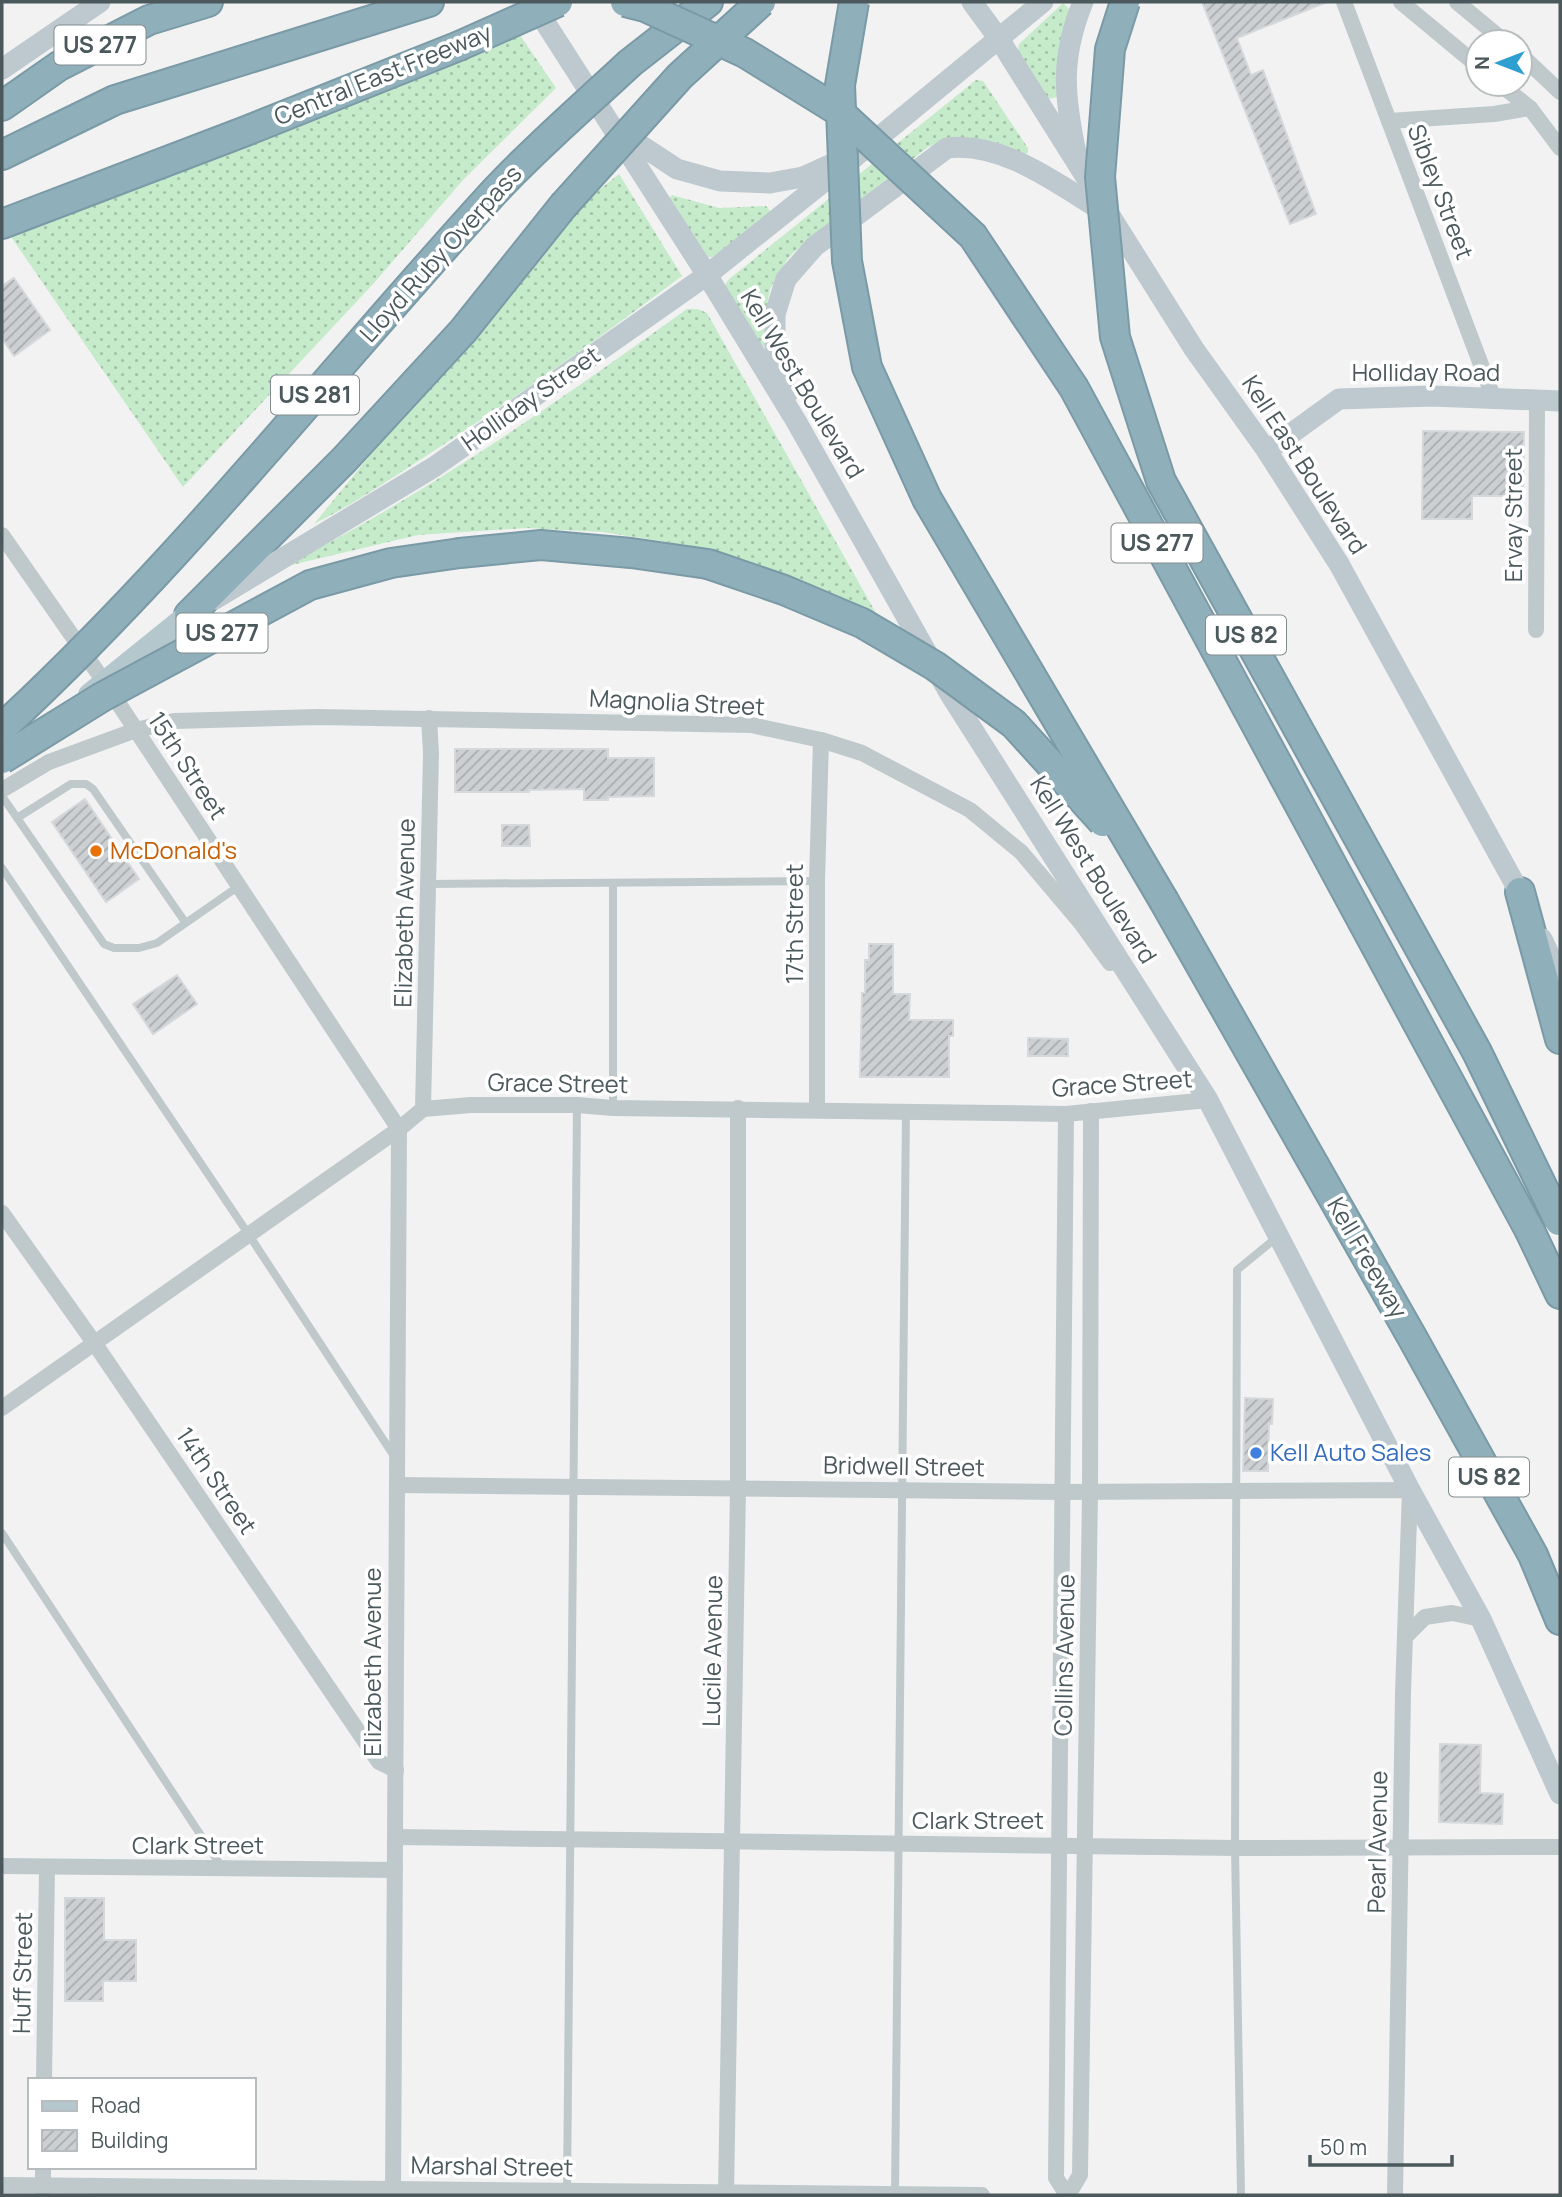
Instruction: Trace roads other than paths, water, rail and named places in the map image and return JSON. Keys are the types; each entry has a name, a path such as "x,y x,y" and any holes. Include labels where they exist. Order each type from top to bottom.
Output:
{"highway":[{"name":"US 277","path":"2,106 70,60 149,20 208,2"},
{"path":"2,155 115,100 429,2"},
{"name":"Central East Freeway","path":"2,224 247,131 459,46 558,2"},
{"name":"US 277","path":"625,2 645,7 745,53 837,110 972,236 1074,388 1530,1231 1560,1294"},
{"name":"Lloyd Ruby Overpass","path":"2,728 65,670 152,579 497,188 629,63 708,2"},
{"path":"189,615 344,460 453,341 563,206 680,76 761,2"},
{"name":"US 82","path":"854,2 840,85 847,261 867,367 928,499 1164,901"},
{"name":"US 82","path":"1125,2 1110,49 1100,177 1115,337 1161,481 1477,1052 1560,1222"},
{"name":"US 277","path":"2,759 102,697 310,585 391,563 460,553 541,545 631,553 708,564 784,590 862,623 935,666 1014,724 1098,816 1164,901"},
{"path":"1520,892 1560,1039"},
{"name":"Kell Freeway","path":"1164,901 1412,1337 1532,1555 1560,1620"}],"main road":[{"path":"2,69 75,9 100,2"},
{"name":"Kell West Boulevard","path":"532,2 707,275 796,421 950,694 1208,1100 1410,1490 1480,1619 1560,1794"},
{"name":"Kell East Boulevard","path":"972,2 999,38 1194,349 1267,451 1339,564 1520,892 1560,977"},
{"name":"Holliday Street","path":"2,771 105,682 189,615 434,467 707,275 1043,2"},
{"path":"1079,165 1068,114 1065,82 1068,51 1083,2"},
{"path":"614,128 677,169 720,181 770,183 803,177 865,149"},
{"path":"796,421 775,349 775,314 786,279 815,246 947,148 962,146 1001,155 1038,173 1112,217"},
{"name":"Holliday Road","path":"1267,451 1339,399 1432,396 1560,401"}],"street":[{"name":"Sibley Street","path":"1344,2 1494,399"},
{"path":"1401,2 1464,54"},
{"path":"1457,2 1488,28"},
{"path":"1534,67 1560,92"},
{"path":"1518,98 1530,108 1560,148"},
{"path":"1389,121 1494,114 1530,108"},
{"name":"Ervay Street","path":"1536,630 1537,401"},
{"name":"15th Street","path":"2,536 105,682 399,1129"},
{"name":"Magnolia Street","path":"2,790 49,762 136,730 174,721 318,717 751,725 821,740 862,753 970,810 1021,852 1081,923 1208,1100"},
{"name":"Elizabeth Avenue","path":"424,1109 431,753 429,718"},
{"name":"17th Street","path":"817,1109 817,881 821,740"},
{"name":"Grace Street","path":"424,1109 471,1105 577,1105 613,1108 1066,1114 1208,1100"},
{"name":"Lucile Avenue","path":"726,2194 738,1488 738,1108"},
{"path":"2,1408 424,1109"},
{"name":"Collins Avenue","path":"1066,1114 1056,2178 1067,2195 1080,2175 1090,1492 1091,1111"},
{"name":"Elizabeth Avenue","path":"393,2192 399,1129"},
{"name":"14th Street","path":"2,1213 379,1762 396,1770"},
{"name":"Bridwell Street","path":"397,1485 1062,1492 1410,1490"},
{"name":"Pearl Avenue","path":"1395,2195 1410,1490"},
{"path":"1405,1637 1425,1617 1452,1613 1480,1619"},
{"name":"Clark Street","path":"395,1837 1235,1848 1560,1846"},
{"name":"Clark Street","path":"2,1866 395,1870"},
{"name":"Huff Street","path":"44,2078 47,1867"},
{"path":"43,2169 43,2191"},
{"name":"Marshal Street","path":"2,2185 43,2191 982,2195"}],"lane":[{"path":"17,818 71,784 86,784 93,789 186,922"},
{"path":"2,796 109,947 139,948 157,943 239,886"},
{"path":"2,868 249,1235 397,1461"},
{"path":"428,884 817,881"},
{"path":"613,883 613,1108"},
{"path":"567,2193 577,1105"},
{"path":"895,2195 906,1110"},
{"path":"1241,2195 1235,1848 1237,1270 1278,1236"},
{"path":"2,1533 223,1869"}],"place":[{"name":"McDonald's","path":"96,851"},
{"name":"Kell Auto Sales","path":"1256,1453"}]}
